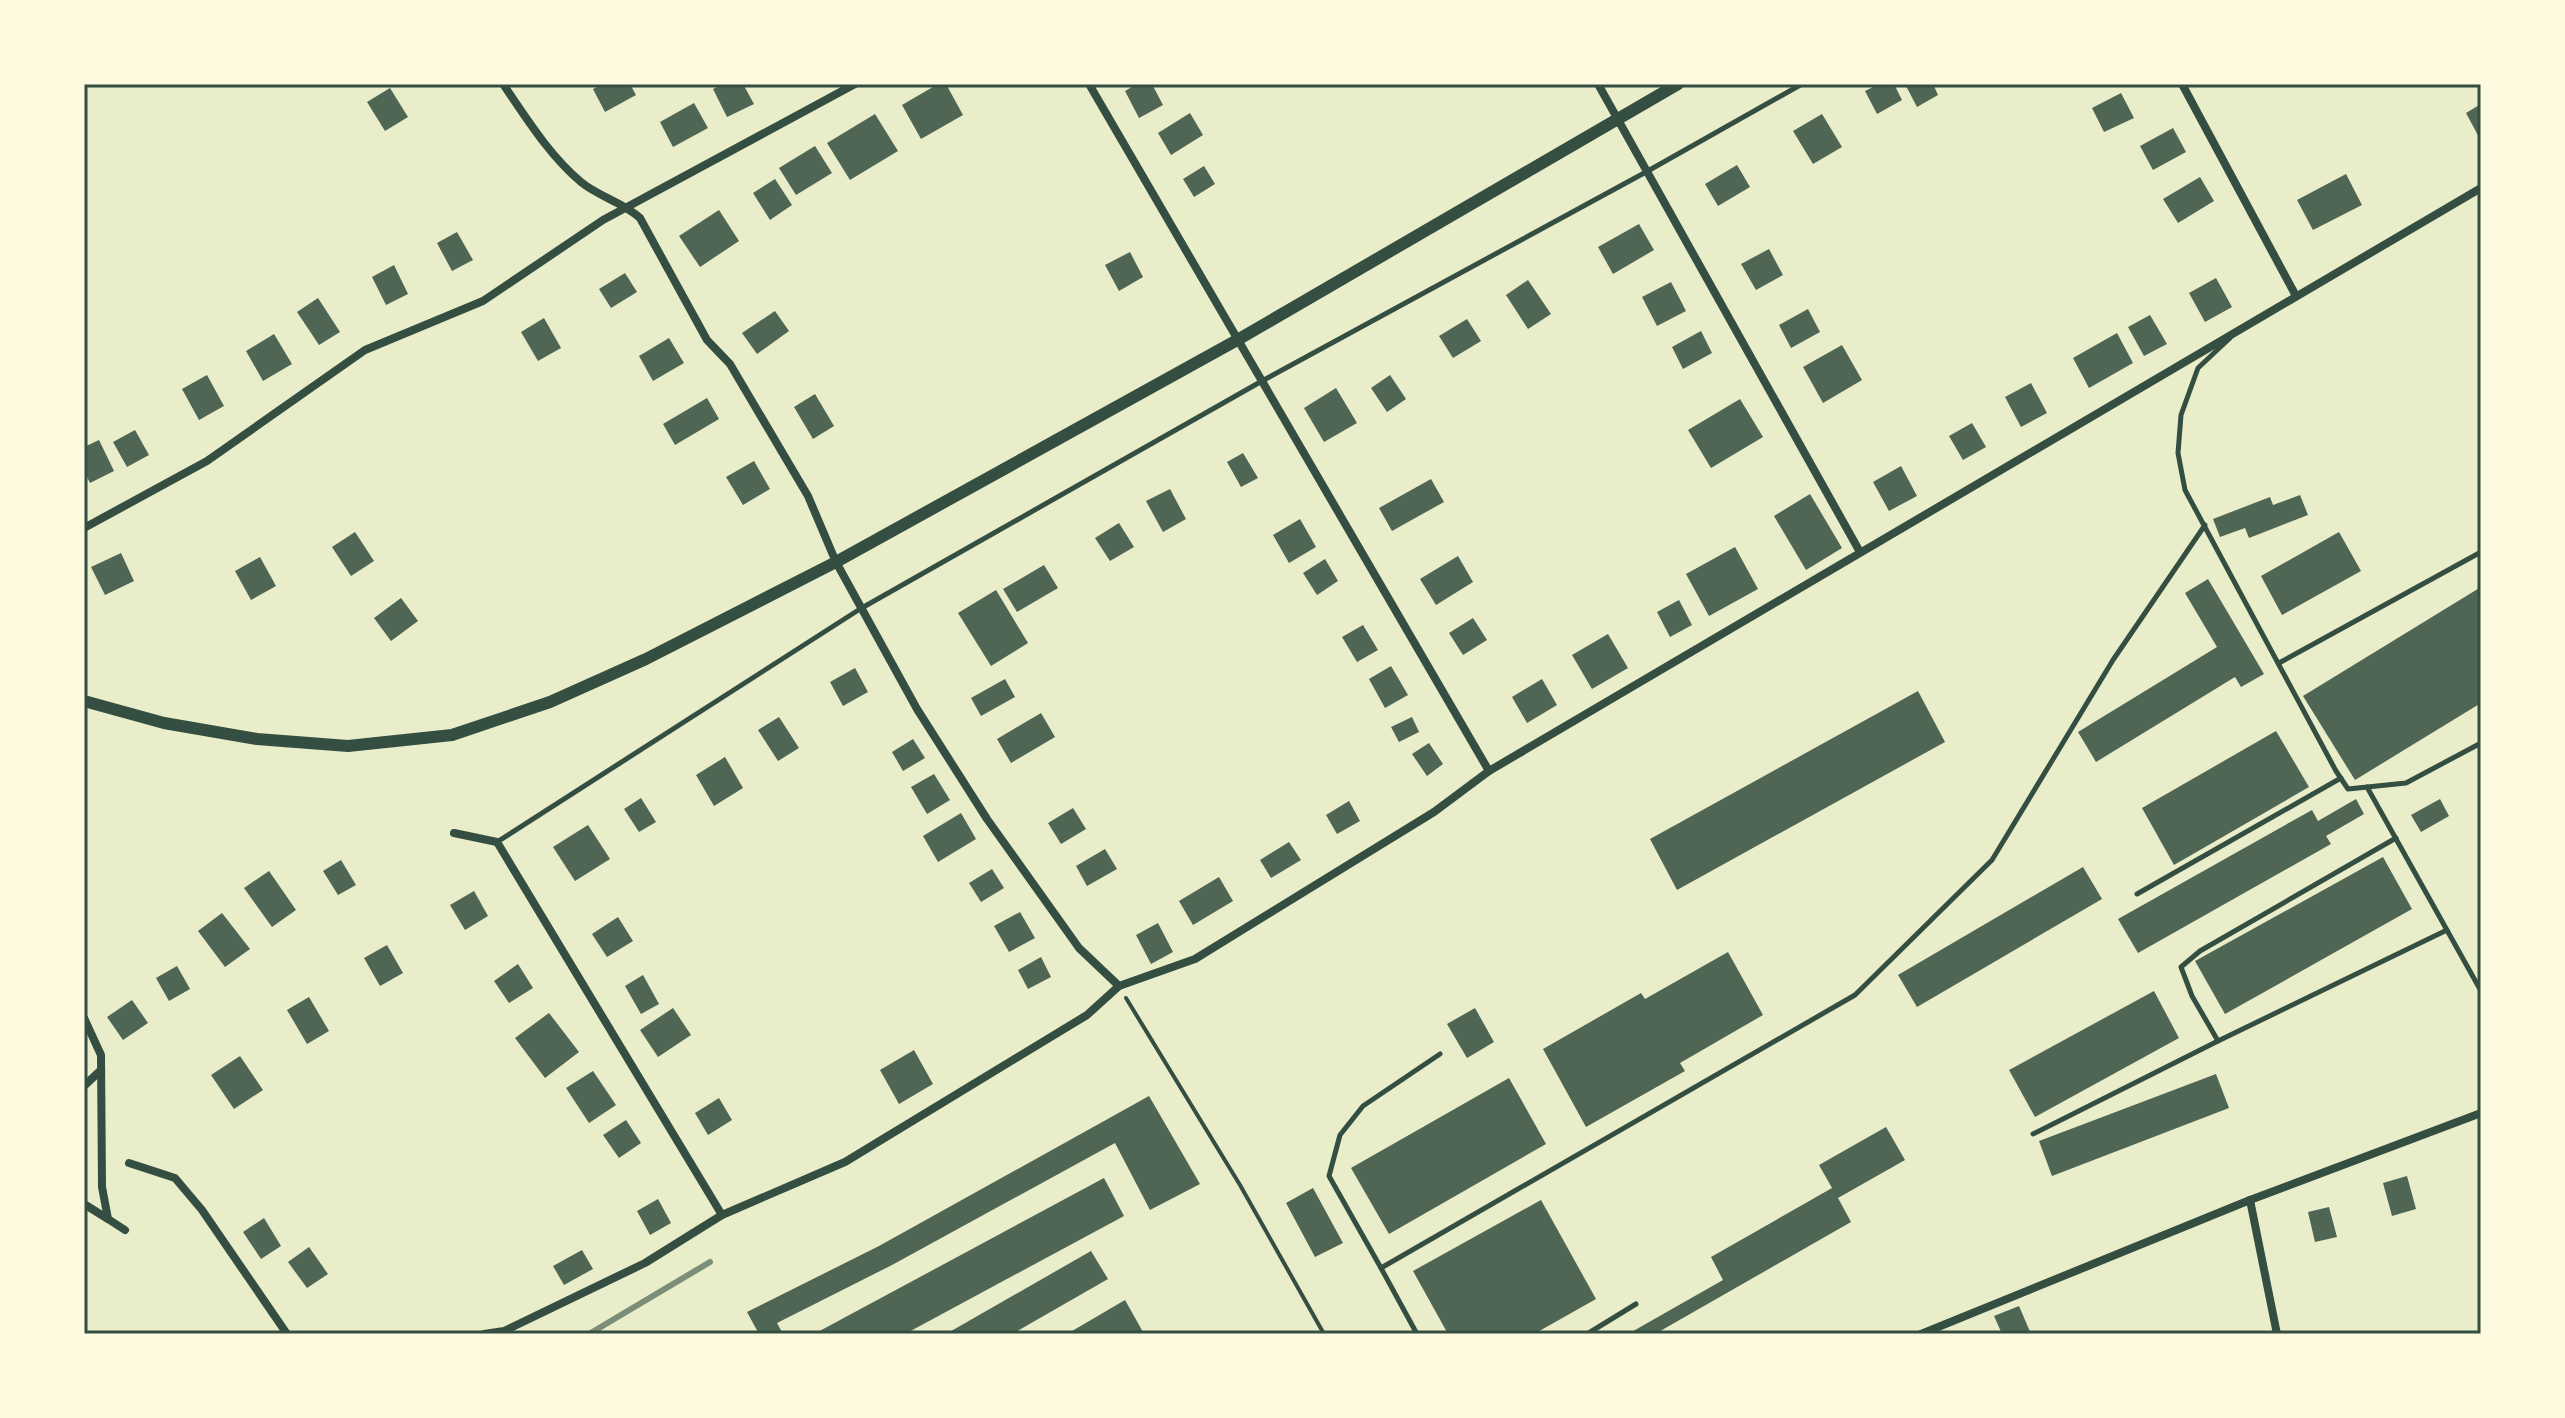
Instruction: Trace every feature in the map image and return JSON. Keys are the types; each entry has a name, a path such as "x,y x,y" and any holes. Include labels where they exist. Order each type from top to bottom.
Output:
{"street":[{"path":"503,84 542,142 583,184 628,207 640,218 707,340 730,364 808,496 860,609 917,709 987,819 1079,948 1119,986"},
{"path":"84,528 207,461 365,350 483,301 603,220 855,84"},
{"path":"1089,84 1489,771"},
{"path":"1598,84 1860,552"},
{"path":"84,701 164,723 257,739 348,746 452,735 550,702 728,618 836,562 1239,339 1678,84"},
{"path":"2182,84 2296,296"},
{"path":"484,1334 504,1331 645,1263 722,1215 845,1162 1087,1015 1119,986 1195,959 1434,812 1489,771 2481,188"},
{"path":"454,833 497,842 722,1215"},
{"path":"84,1018 101,1055 102,1187 108,1219"},
{"path":"84,1086 101,1070"},
{"path":"1921,1334 2250,1200 2481,1113"},
{"path":"129,1163 175,1178 202,1210 287,1334"},
{"path":"2250,1200 2277,1334"},
{"path":"84,1204 125,1230"}],"lane":[{"path":"497,842 860,609 1262,381 1802,84"},
{"path":"2240,329 2198,368 2181,415 2178,453 2185,490 2341,778 2348,789 2406,783 2481,743"},
{"path":"1381,1268 1855,995 1992,860 2113,660 2205,525"},
{"path":"2279,663 2481,552"},
{"path":"2137,894 2341,778"},
{"path":"2367,787 2481,991"},
{"path":"2218,1041 2192,996 2181,967 2200,951 2396,838"},
{"path":"2033,1134 2447,930"},
{"path":"1417,1334 1329,1176 1340,1135 1363,1106 1440,1054"},
{"path":"1587,1334 1636,1304"}],"path":[{"path":"1119,986 1240,1185 1324,1334"}],"building":[{"path":"603,84 630,84 636,95 605,112 593,89"},
{"path":"723,84 743,84 754,104 727,117 713,89"},
{"path":"938,84 946,84 963,115 921,139 902,105"},
{"path":"1137,84 1152,84 1163,105 1139,118 1125,91"},
{"path":"1879,84 1894,84 1902,100 1877,114 1865,91"},
{"path":"1933,84 1938,95 1917,107 1906,86"},
{"path":"390,88 408,117 385,131 367,102"},
{"path":"2121,93 2134,118 2104,132 2092,108"},
{"path":"694,103 708,128 673,147 660,122"},
{"path":"2481,104 2481,141 2466,113"},
{"path":"1190,113 1203,135 1171,155 1158,133"},
{"path":"875,114 898,151 850,180 827,143"},
{"path":"1822,114 1842,147 1813,164 1793,131"},
{"path":"2173,128 2186,152 2153,170 2140,146"},
{"path":"815,146 832,173 796,195 779,168"},
{"path":"1737,165 1750,187 1718,206 1705,184"},
{"path":"1204,166 1215,184 1194,197 1183,179"},
{"path":"2346,174 2362,205 2313,230 2297,200"},
{"path":"2200,177 2214,201 2178,223 2163,199"},
{"path":"775,179 792,205 770,220 753,193"},
{"path":"719,210 739,241 700,267 679,236"},
{"path":"1639,224 1654,250 1613,274 1598,247"},
{"path":"457,232 473,260 452,271 437,243"},
{"path":"1769,249 1783,275 1756,290 1741,264"},
{"path":"1130,252 1143,277 1119,291 1105,265"},
{"path":"394,265 408,294 386,305 372,277"},
{"path":"625,273 637,292 611,308 599,289"},
{"path":"2216,278 2232,307 2205,322 2189,293"},
{"path":"1528,280 1551,314 1528,329 1506,295"},
{"path":"1671,282 1686,311 1657,326 1642,297"},
{"path":"318,298 340,332 319,345 297,312"},
{"path":"1808,309 1820,332 1791,348 1779,325"},
{"path":"775,311 789,331 757,354 742,333"},
{"path":"2150,315 2167,344 2144,356 2128,327"},
{"path":"544,318 561,348 538,361 521,332"},
{"path":"1467,319 1481,341 1453,358 1439,336"},
{"path":"1701,331 1712,353 1683,369 1672,347"},
{"path":"2117,333 2133,363 2089,388 2073,358"},
{"path":"274,334 292,364 263,381 246,351"},
{"path":"669,338 684,363 653,381 639,356"},
{"path":"1842,345 1862,380 1823,403 1803,367"},
{"path":"207,375 224,406 199,420 182,389"},
{"path":"1390,375 1406,399 1387,412 1371,388"},
{"path":"2031,383 2047,413 2021,427 2005,397"},
{"path":"1336,388 1357,423 1324,442 1304,408"},
{"path":"815,394 834,426 813,439 794,407"},
{"path":"707,398 719,419 675,445 663,424"},
{"path":"1740,399 1763,437 1711,468 1688,430"},
{"path":"1972,423 1986,447 1963,460 1949,436"},
{"path":"135,430 149,455 127,467 113,442"},
{"path":"99,440 114,471 90,483 84,471 84,447"},
{"path":"1243,453 1258,478 1241,487 1227,462"},
{"path":"754,461 770,489 743,505 726,477"},
{"path":"1901,466 1917,496 1889,511 1873,482"},
{"path":"1431,479 1444,502 1392,531 1379,508"},
{"path":"1170,489 1186,519 1163,532 1146,501"},
{"path":"1810,494 1842,548 1806,570 1774,516"},
{"path":"2300,495 2308,515 2249,538 2245,528 2220,537 2213,519 2270,497 2273,505"},
{"path":"1300,519 1316,547 1289,563 1273,535"},
{"path":"1119,523 1134,547 1110,561 1095,538"},
{"path":"355,532 374,561 351,576 332,547"},
{"path":"2339,532 2361,571 2282,615 2261,576"},
{"path":"1735,547 1758,589 1709,616 1686,574"},
{"path":"121,553 134,581 105,595 91,567"},
{"path":"1458,556 1473,582 1436,605 1420,579"},
{"path":"260,557 276,586 251,600 235,571"},
{"path":"1325,559 1338,581 1317,595 1303,573"},
{"path":"1044,565 1058,588 1017,612 1003,589"},
{"path":"2208,579 2264,674 2241,687 2235,677 2096,762 2078,732 2217,647 2185,593"},
{"path":"2481,587 2481,703 2355,780 2303,696"},
{"path":"996,590 1028,643 991,666 958,613"},
{"path":"401,598 418,621 391,641 374,618"},
{"path":"1679,600 1692,625 1670,637 1657,612"},
{"path":"1473,618 1487,640 1463,655 1449,633"},
{"path":"1363,625 1378,650 1357,662 1342,637"},
{"path":"1608,634 1628,668 1592,689 1572,655"},
{"path":"1391,666 1408,695 1385,708 1369,679"},
{"path":"855,668 868,692 843,706 830,682"},
{"path":"1005,679 1015,697 981,716 971,698"},
{"path":"1542,679 1557,705 1527,723 1512,697"},
{"path":"1918,691 1945,742 1677,890 1650,839"},
{"path":"1041,713 1055,737 1011,763 997,739"},
{"path":"779,717 799,748 778,761 758,730"},
{"path":"1412,717 1419,732 1399,742 1391,727"},
{"path":"2276,731 2309,787 2174,865 2142,808"},
{"path":"913,739 925,758 903,771 892,752"},
{"path":"1429,743 1443,764 1427,776 1412,754"},
{"path":"725,757 743,788 714,806 696,775"},
{"path":"934,774 950,800 927,814 911,787"},
{"path":"641,798 656,822 639,832 624,809"},
{"path":"2356,799 2364,814 2326,836 2331,844 2138,953 2118,919 2312,810 2318,821"},
{"path":"2440,799 2449,816 2421,832 2411,815"},
{"path":"1349,801 1360,821 1337,834 1326,815"},
{"path":"1073,808 1086,829 1061,844 1048,823"},
{"path":"961,813 976,839 938,862 923,836"},
{"path":"588,825 610,859 575,881 553,847"},
{"path":"1289,842 1301,860 1271,878 1260,860"},
{"path":"1105,849 1117,869 1087,886 1076,866"},
{"path":"2383,857 2412,909 2225,1014 2195,961"},
{"path":"341,860 356,885 338,895 323,871"},
{"path":"2083,867 2102,899 1917,1007 1898,975"},
{"path":"992,869 1004,888 981,902 969,883"},
{"path":"269,871 296,910 272,927 244,888"},
{"path":"1219,877 1233,901 1193,925 1179,901"},
{"path":"474,891 488,916 465,930 450,905"},
{"path":"1020,912 1035,938 1009,952 994,926"},
{"path":"222,913 250,949 225,967 198,931"},
{"path":"618,917 633,941 607,957 592,934"},
{"path":"1158,923 1173,952 1151,964 1136,935"},
{"path":"387,945 403,973 380,986 364,958"},
{"path":"1728,952 1763,1015 1680,1063 1685,1071 1586,1127 1543,1049 1641,993 1645,999"},
{"path":"1041,957 1051,977 1028,989 1018,970"},
{"path":"518,964 533,988 509,1003 494,981"},
{"path":"177,966 190,989 169,1001 156,978"},
{"path":"643,975 659,1004 641,1014 625,986"},
{"path":"2154,991 2179,1038 2035,1117 2009,1070"},
{"path":"309,997 329,1031 307,1044 287,1010"},
{"path":"132,1000 148,1023 123,1040 107,1017"},
{"path":"673,1008 691,1035 658,1057 640,1030"},
{"path":"1475,1008 1494,1042 1467,1058 1447,1024"},
{"path":"549,1013 579,1052 545,1078 515,1038"},
{"path":"914,1050 933,1084 899,1104 880,1070"},
{"path":"240,1056 263,1090 234,1109 211,1075"},
{"path":"593,1071 616,1105 589,1123 566,1088"},
{"path":"2216,1074 2229,1108 2052,1176 2039,1141"},
{"path":"1509,1078 1546,1144 1389,1234 1351,1168"},
{"path":"1149,1096 1200,1184 1150,1210 1115,1143 892,1265 777,1323 783,1334 759,1334 747,1312 879,1246"},
{"path":"719,1098 732,1120 708,1135 695,1113"},
{"path":"626,1120 641,1143 619,1158 603,1135"},
{"path":"1886,1127 1905,1160 1838,1198 1851,1222 1655,1334 1628,1334 1723,1280 1711,1257 1832,1188 1819,1165"},
{"path":"2407,1176 2416,1209 2392,1216 2383,1183"},
{"path":"1104,1178 1124,1216 905,1334 814,1334"},
{"path":"1313,1188 1343,1243 1315,1257 1286,1203"},
{"path":"658,1199 671,1223 650,1235 637,1211"},
{"path":"1541,1200 1596,1299 1534,1334 1448,1334 1413,1271"},
{"path":"2329,1207 2337,1237 2315,1242 2308,1212"},
{"path":"264,1218 281,1246 261,1259 243,1232"},
{"path":"309,1247 328,1274 307,1288 288,1262"},
{"path":"582,1250 593,1269 564,1285 553,1266"},
{"path":"1091,1251 1108,1279 1012,1334 946,1334"},
{"path":"1125,1300 1143,1332 1140,1334 1067,1334"},
{"path":"2019,1306 2031,1334 2002,1334 1994,1316"}],"railway":[{"path":"589,1334 710,1262"}]}
